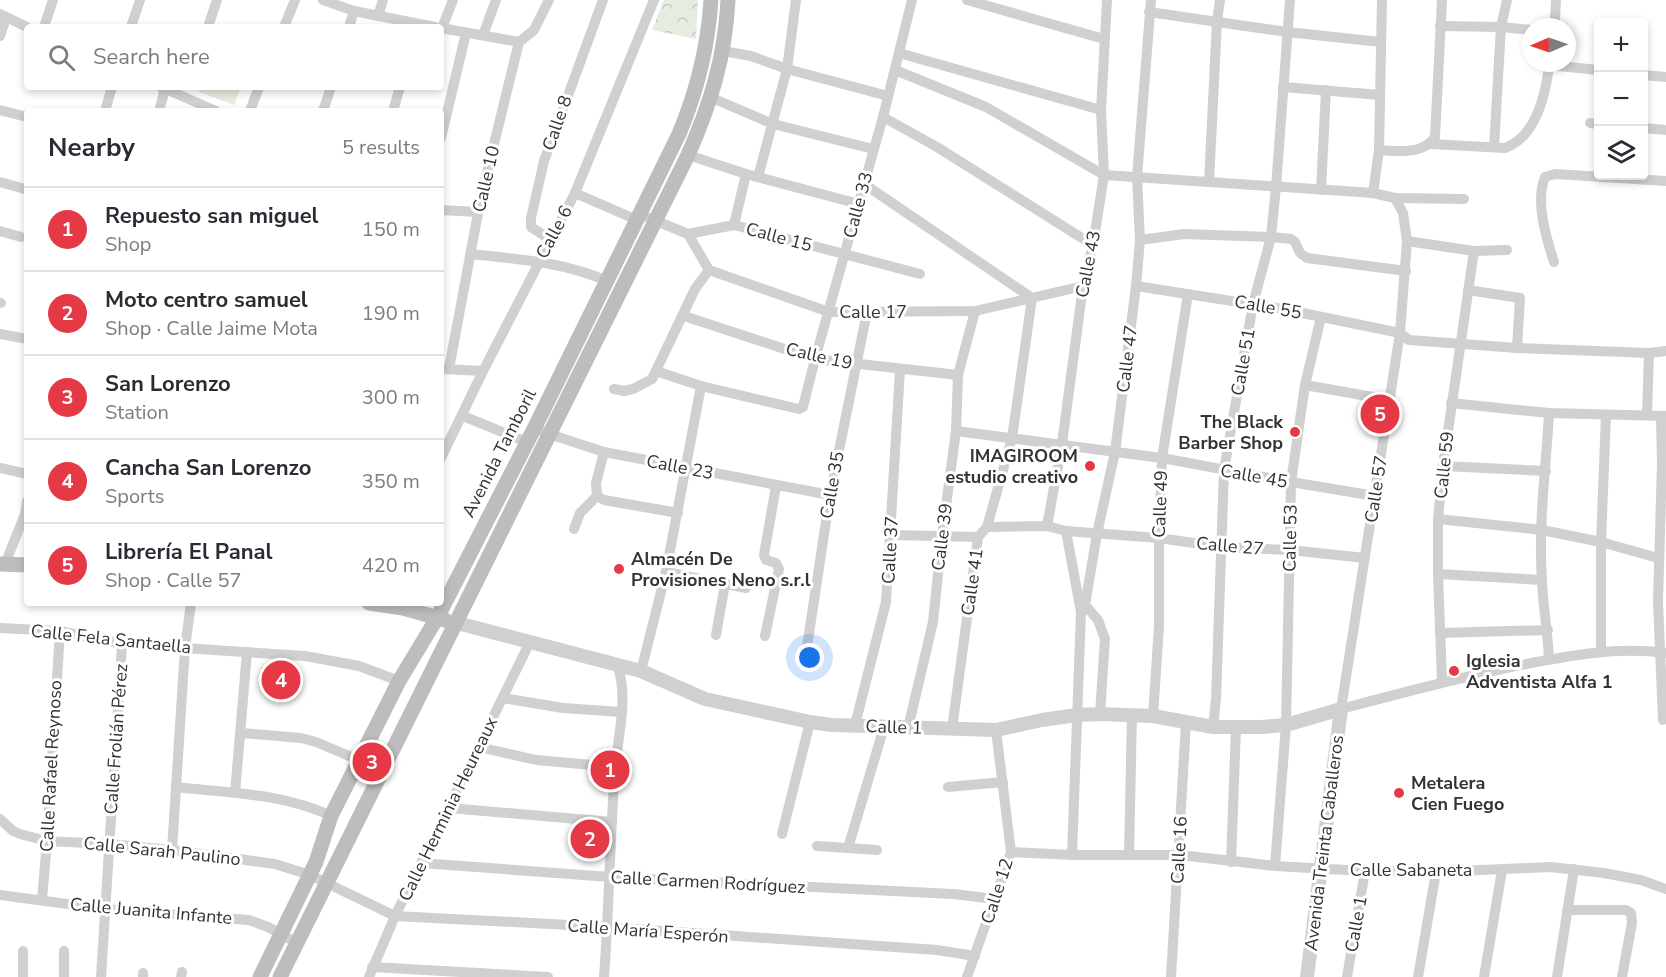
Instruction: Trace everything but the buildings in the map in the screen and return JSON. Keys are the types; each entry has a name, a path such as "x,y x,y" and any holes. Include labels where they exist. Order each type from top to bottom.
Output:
{"main road":[{"name":"Avenida Tamboril","path":"260,977 310,875 331,816 399,681 438,618 607,281 690,108 700,74 711,0"},
{"name":"Avenida Tamboril","path":"280,977 688,155 712,98 723,51 728,0"},
{"path":"1,565 24,565"},
{"path":"403,606 457,623"}],"street":[{"path":"45,24 53,0"},
{"path":"132,24 140,0"},
{"path":"209,24 217,0"},
{"path":"285,24 295,0"},
{"path":"323,0 354,11 414,24"},
{"path":"378,16 383,0"},
{"path":"443,24 453,0"},
{"path":"483,35 496,0"},
{"name":"Calle 10","path":"445,369 478,212 519,42 534,30 549,0"},
{"name":"Calle 8","path":"551,240 531,227 531,218 544,161 603,0"},
{"name":"Calle 6","path":"444,452 538,262 575,194 654,0"},
{"path":"758,177 787,69 796,0"},
{"name":"Calle 33","path":"701,386 802,409 883,117 912,0"},
{"path":"967,0 1104,39"},
{"name":"Calle 43","path":"1047,526 1062,444 1083,286 1093,245 1104,175 1101,110 1107,0"},
{"name":"Calle 47","path":"1072,855 1083,608 1115,452 1136,286 1140,240 1137,177 1151,0"},
{"path":"1209,182 1220,0"},
{"name":"Calle 51","path":"1213,727 1224,470 1253,304 1271,237 1290,0"},
{"path":"1373,193 1379,150 1382,0"},
{"path":"1379,150 1407,151 1422,148 1430,144 1435,137 1442,0"},
{"path":"1494,147 1501,27 1506,0"},
{"path":"1555,18 1556,0"},
{"path":"350,24 354,11"},
{"path":"1149,12 1287,32 1381,42"},
{"path":"0,36 3,16 24,26"},
{"path":"1440,26 1522,29"},
{"path":"444,29 519,42"},
{"path":"444,125 466,33"},
{"path":"723,51 751,56 787,69 888,96"},
{"path":"899,53 1101,110"},
{"path":"1576,67 1594,69"},
{"path":"895,70 986,107 1104,175 1373,193 1395,198 1464,199"},
{"path":"1430,144 1494,147 1513,145 1539,110 1545,93 1548,72"},
{"path":"1648,75 1666,77"},
{"path":"1283,87 1380,95"},
{"path":"106,108 111,90"},
{"path":"160,108 163,90"},
{"path":"251,108 258,90"},
{"path":"324,108 330,90"},
{"path":"394,108 399,90"},
{"path":"1321,190 1326,90"},
{"path":"184,92 211,108"},
{"path":"712,98 773,124 873,149"},
{"path":"0,110 24,116"},
{"path":"883,117 937,147 1093,245"},
{"path":"1648,128 1666,130"},
{"path":"688,155 746,174 859,204"},
{"path":"734,225 746,174"},
{"path":"1554,262 1544,228 1541,185 1545,177 1555,174 1666,181"},
{"path":"0,182 24,189"},
{"path":"864,184 1032,298"},
{"path":"575,194 688,234 709,270 695,290 652,378 643,385 624,391 614,389"},
{"name":"Calle 57","path":"1341,709 1400,333 1407,241 1403,213 1395,198"},
{"path":"444,210 478,212"},
{"name":"Calle 15","path":"688,234 734,225 920,274"},
{"path":"0,231 21,237"},
{"path":"1140,240 1168,238 1184,234 1291,239 1300,253 1307,258 1406,271"},
{"path":"1407,241 1474,251 1507,250"},
{"name":"Calle 59","path":"1442,682 1438,519 1451,403 1474,251"},
{"path":"470,254 538,262 578,270 607,281"},
{"name":"Calle 17","path":"709,270 829,312 975,311 1083,286"},
{"name":"Calle 55","path":"1136,286 1321,317 1400,333 1409,340 1517,348 1649,353 1666,351"},
{"path":"1468,290 1520,298 1517,348"},
{"name":"Calle 49","path":"1153,716 1159,626 1162,458 1188,294"},
{"name":"Calle 41","path":"952,729 978,537 987,527 1012,438 1032,298"},
{"name":"Calle 39","path":"908,728 933,622 956,431 958,375 975,311"},
{"name":"Calle 35","path":"805,660 830,495 867,312"},
{"name":"Calle 19","path":"684,316 815,359 958,375"},
{"name":"Calle 53","path":"1275,866 1286,725 1291,482 1305,385 1321,317"},
{"path":"0,334 24,338"},
{"path":"1647,416 1649,353"},
{"path":"445,369 483,371"},
{"name":"Calle 37","path":"855,725 886,602 900,370"},
{"path":"641,671 666,572 701,386 656,371"},
{"path":"1305,385 1390,400"},
{"path":"1451,403 1550,413 1663,416 1661,555 1663,720"},
{"path":"1549,659 1542,580 1542,530 1550,413"},
{"path":"1601,652 1601,542 1606,415"},
{"name":"Calle 23","path":"463,416 530,436 549,435 604,452 830,495"},
{"name":"Calle 45","path":"956,431 1162,458 1375,496"},
{"path":"574,529 580,513 597,496 596,483 604,452"},
{"path":"1443,466 1546,471"},
{"path":"0,468 24,473"},
{"path":"765,636 779,568 776,562 766,560 764,555 776,486"},
{"path":"597,496 604,500 678,513"},
{"path":"1,565 24,516"},
{"path":"1438,519 1542,530 1661,555"},
{"name":"Calle 27","path":"987,527 1047,526 1066,531 1159,538 1221,547 1290,550 1365,558"},
{"path":"1066,531 1083,608 1098,620 1105,639 1100,714"},
{"path":"891,535 978,537"},
{"path":"666,572 746,588"},
{"path":"1438,574 1542,580"},
{"path":"716,635 725,584"},
{"path":"172,850 185,648 191,606"},
{"name":"Calle 1","path":"457,623 641,671 705,699 810,722 884,727 996,730 1077,715 1132,714 1213,727 1236,728 1286,725 1341,709"},
{"name":"Calle Fela Santaella","path":"0,628 60,631 122,644 305,657 359,666 399,681"},
{"path":"1440,633 1548,630"},
{"name":"Calle Rafael Reynoso","path":"42,900 48,841 60,631"},
{"name":"Calle Herminia Heureaux","path":"371,972 395,916 530,642"},
{"name":"Calle Frolián Pérez","path":"102,977 122,644"},
{"path":"235,794 247,652"},
{"path":"1341,709 1442,682 1549,659 1601,652 1663,653"},
{"path":"604,977 615,767 621,712 622,684 617,664"},
{"path":"503,698 563,708 621,712"},
{"name":"Avenida Treinta Caballeros","path":"1307,977 1341,709"},
{"path":"1129,855 1132,714"},
{"path":"782,834 810,722"},
{"name":"Calle 16","path":"1171,977 1186,723"},
{"path":"848,848 884,727"},
{"path":"1231,862 1236,728"},
{"name":"Calle 12","path":"967,977 1011,852 996,730"},
{"path":"241,733 301,738 359,760"},
{"path":"478,747 536,760 615,767"},
{"path":"948,787 1003,782"},
{"path":"176,787 274,797 295,801 331,816"},
{"path":"449,808 612,822"},
{"name":"Calle Sarah Paulino","path":"0,819 13,831 48,841 172,850 274,864 327,883"},
{"path":"817,846 877,850"},
{"name":"Calle Sabaneta","path":"1011,852 1072,855 1180,855 1275,866 1365,871 1436,872 1550,867 1641,880 1666,889"},
{"name":"Calle Carmen Rodríguez","path":"421,863 610,877 953,894 995,899"},
{"path":"1557,977 1574,869"},
{"path":"1484,977 1502,870"},
{"name":"Calle 1","path":"1347,977 1365,871"},
{"path":"1418,977 1436,872"},
{"name":"Calle María Esperón","path":"327,883 395,916 607,927 937,950 975,956"},
{"name":"Calle Juanita Infante","path":"0,896 105,909 249,920 268,927 297,943"},
{"path":"1567,910 1626,910 1631,913 1632,923 1622,977"},
{"path":"23,951 23,977"},
{"path":"64,951 64,977"},
{"path":"371,972 548,977"}],"green space":[{"path":"664,0 698,0 696,39 652,30"},
{"path":"200,90 240,90 234,105 199,92"},
{"path":"261,667 301,669 300,692 260,691"}],"place":[{"name":"Librería El Panal","path":"1380,414"},
{"name":"The Black Barber Shop","path":"1295,432"},
{"name":"IMAGIROOM estudio creativo","path":"1090,466"},
{"name":"Almacén De Provisiones Neno s.r.l","path":"619,569"},
{"name":"Iglesia Adventista Alfa 1","path":"1454,671"},
{"name":"Cancha San Lorenzo","path":"281,680"},
{"name":"San Lorenzo","path":"372,762"},
{"name":"Repuesto san miguel","path":"610,770"},
{"name":"Metalera Cien Fuego","path":"1399,793"},
{"name":"Moto centro samuel","path":"590,839"}]}
